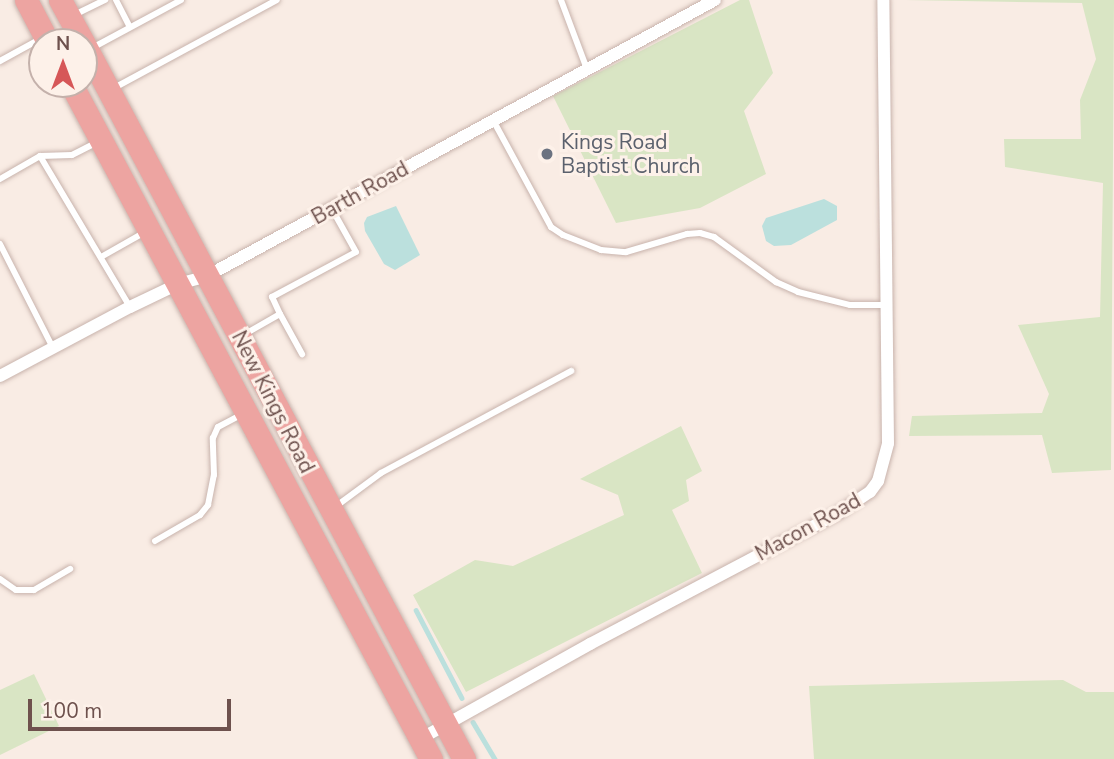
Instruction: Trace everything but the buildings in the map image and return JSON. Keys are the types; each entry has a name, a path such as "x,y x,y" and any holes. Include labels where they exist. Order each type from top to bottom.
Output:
{"highway":[{"path":"26,0 41,28"},
{"name":"New Kings Road","path":"65,8 76,28"},
{"name":"New Kings Road","path":"98,70 464,759"},
{"name":"New Kings Road","path":"78,98 426,749"}],"street":[{"name":"Barth Road","path":"0,376 130,307 178,284 207,276 715,0"},
{"name":"Macon Road","path":"426,749 445,725 840,512 870,492 885,462 888,443 883,0"}],"lane":[{"path":"65,8 105,0"},
{"path":"116,0 130,27"},
{"path":"98,41 181,0"},
{"path":"109,91 277,0"},
{"path":"561,0 587,69"},
{"path":"0,61 28,48"},
{"path":"493,120 551,227 601,250 626,252 687,234 700,233 714,237 776,282 798,292 850,305 885,305"},
{"path":"0,179 40,156 72,155 101,140"},
{"path":"40,156 130,307"},
{"path":"302,354 272,297 356,252 332,208"},
{"path":"101,257 149,230"},
{"path":"0,244 53,348"},
{"path":"240,337 281,314"},
{"path":"331,511 381,473 570,371"},
{"path":"155,541 200,515 208,505 214,475 213,438 218,427 246,412"},
{"path":"0,579 16,590 34,590 70,569"}],"green space":[{"path":"740,0 749,0 773,73 744,111 766,174 700,208 616,223 553,96"},
{"path":"905,0 1114,0 1111,470 1052,473 1042,435 909,436 912,416 1042,413 1049,394 1018,325 1100,317 1103,183 1005,167 1004,139 1081,139 1080,100 1096,59 1082,3"},
{"path":"681,426 702,471 686,480 689,501 672,510 702,573 466,692 413,595 475,560 513,566 624,515 618,495 580,479"},
{"path":"34,674 59,726 0,755 0,690"},
{"path":"1063,680 1086,692 1114,692 1114,759 814,759 809,686"}],"water":[{"path":"824,199 837,206 837,220 791,245 774,246 766,241 762,226 766,218"},
{"path":"396,206 420,255 395,270 384,264 365,231 364,223 367,217"}],"waterway":[{"path":"416,610 462,698"},
{"path":"473,722 495,759"}],"place":[{"name":"Kings Road Baptist Church","path":"547,154"}]}
